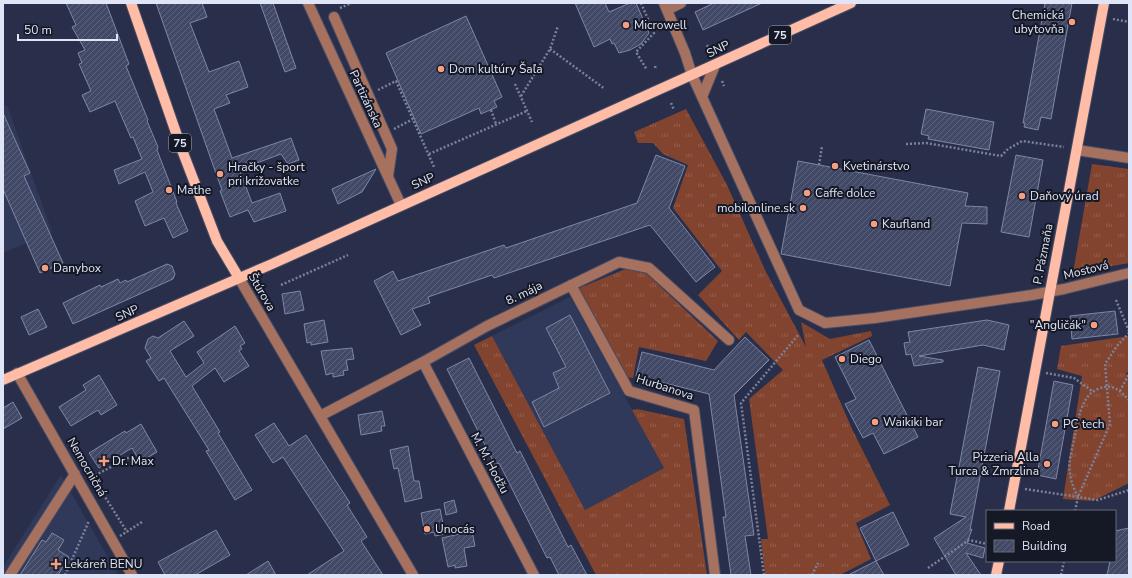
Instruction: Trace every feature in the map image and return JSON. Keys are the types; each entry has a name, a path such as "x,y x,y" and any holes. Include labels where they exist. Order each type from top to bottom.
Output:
{"main road":[{"name":"Štúrova","path":"131,3 182,150 217,241 239,278"},
{"name":"SNP","path":"3,380 239,278 851,3"},
{"name":"P. Pázmaňa","path":"1009,510 1104,3"},
{"path":"996,575 999,562"}],"street":[{"name":"Partizánska","path":"308,3 401,205"},
{"path":"666,6 681,3"},
{"name":"Mostová","path":"666,6 702,98 799,310 824,323 882,317 1049,292 1127,277"},
{"path":"334,17 392,149 388,176"},
{"path":"702,98 715,64"},
{"path":"353,100 368,94"},
{"path":"1077,150 1129,158"},
{"name":"8. mája","path":"320,416 423,362 487,326 619,262 649,268 729,340"},
{"name":"Štúrova","path":"239,278 413,575"},
{"name":"Hurbanova","path":"571,285 629,391 694,410 716,575"},
{"name":"M. M. Hodžu","path":"423,362 534,575"},
{"name":"Nemocničná","path":"17,373 132,575"},
{"path":"10,575 78,478"}],"path":[{"path":"641,3 654,33 636,52 647,70"},
{"path":"1113,19 1129,22"},
{"path":"520,96 550,49 558,26"},
{"path":"707,45 711,54"},
{"path":"550,49 605,89"},
{"path":"655,66 656,70"},
{"path":"368,94 396,81 434,167"},
{"path":"722,81 724,86"},
{"path":"515,84 532,122"},
{"path":"671,103 674,110"},
{"path":"490,110 496,124"},
{"path":"429,154 527,110"},
{"path":"385,134 413,119"},
{"path":"906,144 926,143 1001,156 1008,148 1022,141 1064,147"},
{"path":"819,165 822,146"},
{"path":"281,285 348,255"},
{"path":"1075,510 1078,497 1110,424 1105,364 1129,332 1116,300"},
{"path":"764,575 741,403 799,334"},
{"path":"1045,373 1074,378 1092,391"},
{"path":"1120,391 1129,374"},
{"path":"1078,497 1073,487 1069,472 1078,423 1085,400 1092,391 1112,385 1129,400"},
{"path":"78,478 132,456"},
{"path":"97,484 127,532"},
{"path":"1025,489 1098,500 1129,490"},
{"path":"65,575 90,519 98,514"},
{"path":"123,543 119,536 142,522"},
{"path":"928,568 969,540 986,544"},
{"path":"1061,575 1064,562"},
{"path":"812,575 818,563"}],"shaded area":[{"path":"7,105 52,232 3,253 3,106"},
{"path":"570,297 664,468 585,510 492,336"},
{"path":"61,475 118,575 3,575 3,567"}],"green space":[{"path":"686,109 727,185 765,270 806,347 801,322 830,339 871,331 872,336 822,360 852,429 890,505 856,523 871,559 840,575 765,575 761,539 768,539 749,399 783,370 746,332 739,340 698,295 722,271 673,208 688,165 663,154 653,143 638,143 634,132"},
{"path":"1092,164 1129,169 1129,263 1073,273"},
{"path":"628,268 645,272 718,341 706,361 639,347 633,378 626,377 577,289"},
{"path":"492,336 585,510 664,468 632,410 637,409 684,419 707,575 596,575 474,345"},
{"path":"1129,336 1129,372 1126,373 1129,379 1129,483 1093,501 1063,499 1082,376 1057,369 1061,346"}],"building":[{"path":"66,3 106,3 129,64 126,66 148,120 147,121 158,147 157,150 177,202 176,203 188,231 173,238 164,218 145,226 135,201 153,192 145,172 119,184 114,170 142,159 115,101 90,112 82,95 91,91 79,64 82,63 78,53 85,50 72,27 76,25"},
{"path":"156,3 202,3 207,17 190,23 209,72 239,61 248,87 226,95 230,103 214,109 232,158 291,138 299,160 288,164 281,154 240,171 252,203 280,193 286,211 254,222 248,210 230,217 220,191 222,190"},
{"path":"260,3 273,3 296,68 285,72"},
{"path":"575,3 605,3 609,12 630,3 636,3 649,33 641,44 630,50 619,53 614,43 612,44 610,39 594,47"},
{"path":"714,3 762,3 703,30 695,12"},
{"path":"1045,3 1072,3 1051,119 1041,117 1038,130 1024,127 1025,123 1023,123"},
{"name":"Dom kultúry Šaľa","path":"466,16 502,97 494,101 497,107 481,114 479,108 421,134 386,53"},
{"path":"926,109 994,122 989,150 928,139 929,136 921,134"},
{"path":"3,113 30,173 24,176 63,263 40,273 3,189"},
{"path":"656,155 685,166 669,208 715,267 696,282 650,225 494,278 492,275 428,297 430,303 412,309 421,325 401,335 374,281 393,271 398,281 504,245 506,248 637,203"},
{"name":"Daňový úrad","path":"1016,155 1043,160 1029,237 1001,232"},
{"name":"Kaufland","path":"798,161 968,193 965,206 987,207 987,224 962,223 950,286 781,254"},
{"path":"376,169 362,192 338,204 332,189"},
{"path":"167,264 172,266 175,274 173,279 73,324 63,303 100,285 101,287 118,279 120,283 126,280 127,282"},
{"path":"300,291 304,310 285,314 282,294"},
{"path":"38,309 47,327 29,335 21,317"},
{"name":"\"Angličák\"","path":"1115,311 1118,334 1072,339 1070,316"},
{"path":"570,315 610,393 544,427 532,402 559,388 553,373 566,367 546,328"},
{"path":"324,320 328,342 311,345 311,342 307,343 304,324"},
{"path":"987,320 1009,325 1004,350 983,345 919,356 943,360 943,362 914,366 911,354 906,355 904,343 910,342 908,332"},
{"path":"184,321 194,336 170,351 186,377 204,363 197,352 235,326 245,343 240,346 242,349 239,351 249,366 224,382 215,368 192,386 220,432 218,433 252,490 235,500 206,451 209,450 164,378 159,381 146,361 151,358 145,348 148,339 153,336 158,338"},
{"path":"745,337 769,360 734,395 754,535 745,536 751,575 731,575 723,517 726,517 709,394 636,376 642,352 714,370"},
{"path":"869,340 918,437 884,454 873,433 863,438 845,404 856,399 835,357"},
{"path":"352,348 354,359 346,360 348,370 343,371 344,375 333,377 333,373 326,375 321,351"},
{"path":"469,358 517,453 520,451 568,547 571,545 587,575 559,575 550,557 547,558 499,463 495,465 447,369"},
{"path":"978,367 1000,371 970,530 972,529 967,543 985,548 983,558 966,553 981,575 956,575 934,538 966,517 950,514"},
{"path":"99,375 117,405 101,415 98,410 71,426 59,407 86,390 83,385"},
{"path":"1054,381 1073,385 1056,479 1037,475"},
{"path":"13,402 22,418 3,429 3,408"},
{"path":"382,411 385,426 381,426 382,431 361,435 358,415"},
{"path":"274,423 289,446 306,435 350,503 347,505 367,537 361,541 383,575 307,575 344,551 283,457 273,463 255,435"},
{"path":"141,424 157,452 140,462 132,448 99,468 89,453 125,431 126,433"},
{"path":"408,446 414,481 419,481 422,498 405,502 398,468 394,469 390,450"},
{"path":"454,500 457,512 446,515 444,503"},
{"path":"440,509 445,534 435,536 434,532 425,534 421,513"},
{"path":"893,512 909,545 876,561 860,528"},
{"path":"1129,528 1129,575 1107,575 1110,562 1116,562 1116,531"},
{"path":"216,530 230,555 195,575 165,575 158,562"},
{"path":"472,531 475,546 464,548 467,566 455,568 455,565 448,567 442,538"},
{"path":"52,533 64,540 58,550 69,557 58,575 20,575 42,540 46,542"},
{"path":"268,561 276,575 246,575"},
{"path":"876,561 884,575 848,575"}],"place":[{"name":"Chemická ubytovňa","path":"1072,22"},
{"name":"Microwell","path":"626,25"},
{"name":"Dom kultúry Šaľa","path":"441,69"},
{"name":"Kvetinárstvo","path":"835,166"},
{"name":"Hračky - šport pri križovatke","path":"220,174"},
{"name":"Mathe","path":"169,190"},
{"name":"Caffe dolce","path":"807,193"},
{"name":"Daňový úrad","path":"1022,196"},
{"name":"mobilonline.sk","path":"803,208"},
{"name":"Kaufland","path":"874,224"},
{"name":"Danybox","path":"45,268"},
{"name":"\"Angličák\"","path":"1094,325"},
{"name":"Diego","path":"842,359"},
{"name":"Waikiki bar","path":"875,422"},
{"name":"PC tech","path":"1055,424"},
{"name":"Dr. Max","path":"104,461"},
{"name":"Pizzeria Alla Turca & Zmrzlina","path":"1047,464"},
{"name":"Unocás","path":"427,529"},
{"name":"Lekáreň BENU","path":"56,564"}]}
